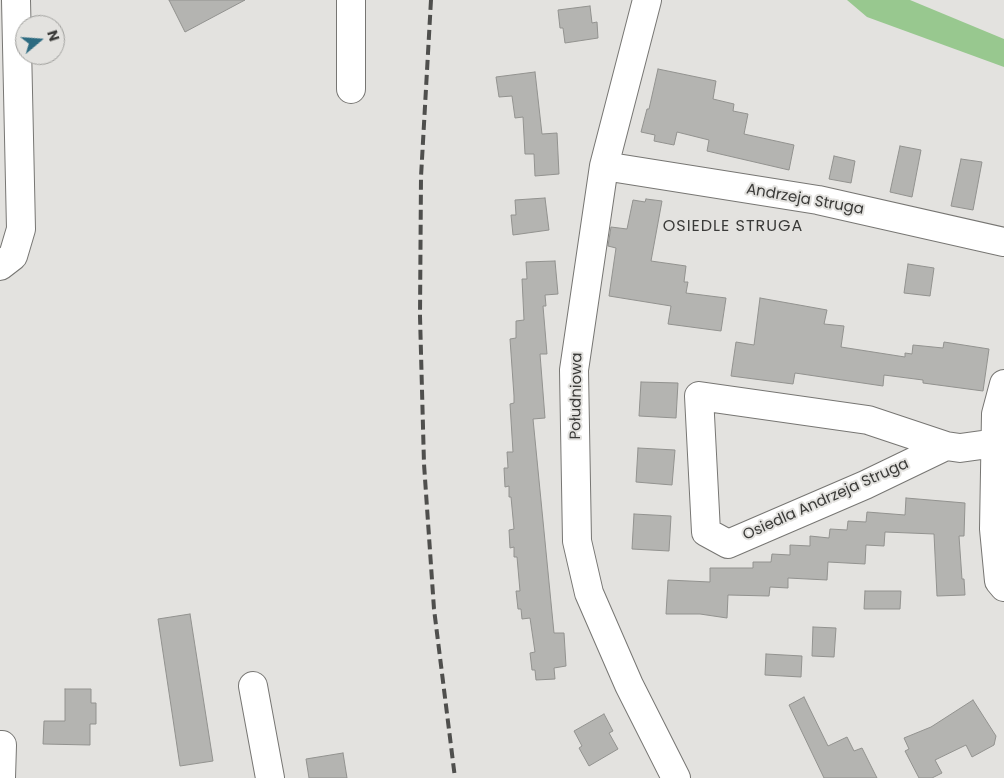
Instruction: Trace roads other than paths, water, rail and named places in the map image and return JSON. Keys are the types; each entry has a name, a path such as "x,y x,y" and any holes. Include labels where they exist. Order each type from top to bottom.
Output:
{"street":[{"path":"0,266 13,256 22,229 16,0"},
{"path":"351,0 351,89"},
{"name":"Południowa","path":"647,0 604,166 574,370 577,541 589,593 629,685 676,778"},
{"name":"Andrzeja Struga","path":"604,166 818,200 1004,242"},
{"path":"1004,384 996,414 994,530 999,581 1004,587"},
{"name":"Osiedla Andrzeja Struga","path":"946,446 865,485 728,544 706,532 699,396 868,420 946,446 960,448 996,444"},
{"path":"253,686 270,778"},
{"path":"0,745 2,745 1,778"}],"railway":[{"path":"431,0 421,177 420,316 424,464 434,609 455,778"}],"district":[{"name":"OSIEDLE STRUGA","path":"733,227"}]}
